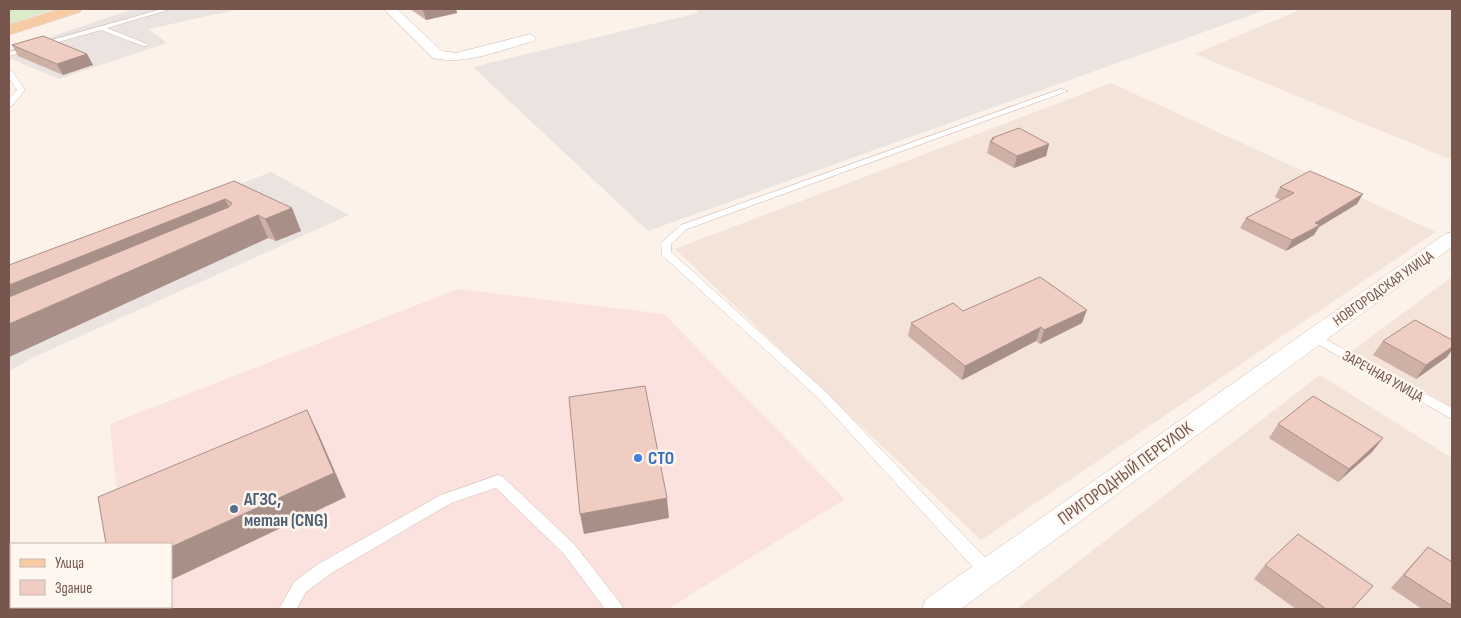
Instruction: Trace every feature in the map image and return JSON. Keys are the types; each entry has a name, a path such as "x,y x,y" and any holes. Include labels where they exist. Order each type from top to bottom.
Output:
{"main road":[{"path":"9,30 75,9"}],"street":[{"path":"390,9 438,55 456,56 530,38"},
{"name":"НОВГОРОДСКАЯ УЛИЦА","path":"1314,337 1452,238"},
{"name":"ПРИГОРОДНЫЙ ПЕРЕУЛОК","path":"937,609 1314,337"}],"lane":[{"path":"9,54 168,9"},
{"path":"101,28 145,45"},
{"path":"9,73 21,90 9,104"},
{"path":"988,571 822,395 666,253 666,243 684,228 767,196 1064,91"},
{"name":"ЗАРЕЧНАЯ УЛИЦА","path":"1314,337 1452,414"},
{"path":"287,609 300,586 324,569 446,499 498,481 569,548 615,609"}],"shaded area":[{"path":"133,9 239,9 149,29 167,43 59,79 9,58 9,51"},
{"path":"697,9 1268,9 648,231 473,67 698,13"},
{"path":"1302,9 1452,9 1452,160 1195,54"},
{"path":"1111,83 1436,232 981,540 675,249"},
{"path":"271,172 349,215 34,357 9,371 9,273"},
{"path":"1452,277 1452,407 1352,351"},
{"path":"458,289 664,314 845,499 668,609 128,609 172,608 172,543 122,543 110,424"},
{"path":"1320,375 1452,458 1452,609 1017,609"}],"green space":[{"path":"9,9 55,9 9,24"}],"building":[{"path":"43,36 87,54 57,64 12,45"},
{"path":"1019,128 1049,144 1017,156 990,141 994,139 992,138"},
{"path":"1310,171 1363,194 1315,223 1320,225 1292,240 1246,218 1294,193 1280,187"},
{"path":"234,181 292,208 265,219 258,215 9,324 9,297 229,207 232,203 225,199 9,285 9,265"},
{"path":"1040,277 1087,310 1044,330 1041,327 965,366 911,323 953,303 963,311"},
{"path":"1415,320 1452,340 1452,347 1426,365 1383,341"},
{"path":"645,386 667,498 580,514 569,397"},
{"path":"1313,396 1383,438 1349,469 1278,424"},
{"path":"307,410 334,473 172,547 172,543 106,543 98,497"},
{"path":"1298,534 1373,586 1352,609 1326,609 1265,565"},
{"path":"1428,547 1452,562 1452,606 1404,575"}],"place":[{"name":"СТО","path":"638,458"},
{"name":"АГЗС, метан (CNG)","path":"234,509"}]}
